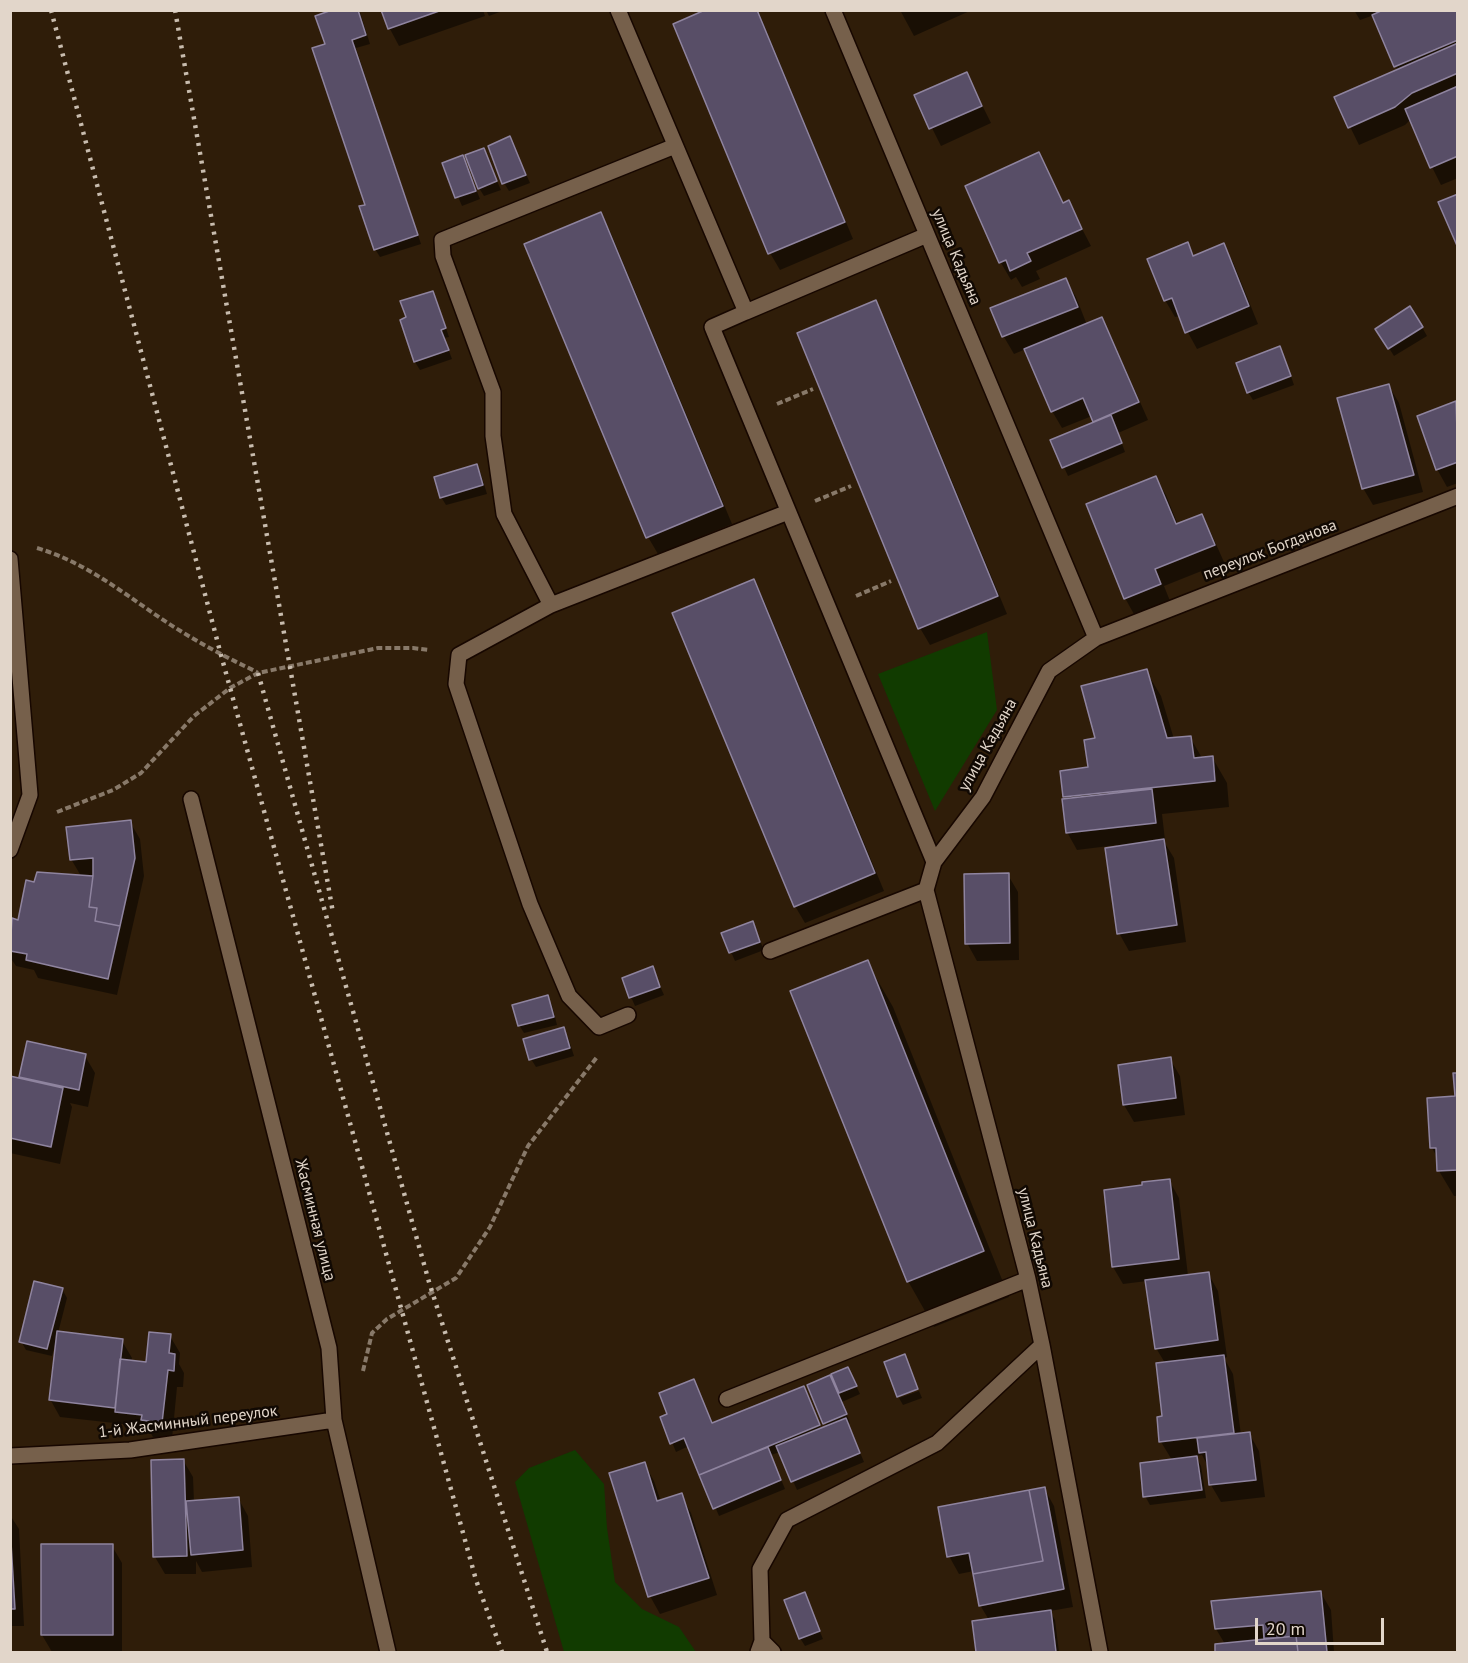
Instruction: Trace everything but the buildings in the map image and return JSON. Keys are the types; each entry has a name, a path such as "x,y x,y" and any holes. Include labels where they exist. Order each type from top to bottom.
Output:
{"street":[{"path":"618,10 746,312"},
{"name":"улица Кадьяна","path":"833,10 1096,638 1049,671 983,797 934,862 926,890 1028,1279 1100,1653"},
{"path":"551,605 504,514 493,436 493,392 442,256 442,240 675,146"},
{"path":"927,235 712,327 934,862"},
{"name":"переулок Богданова","path":"1096,638 1458,496"},
{"path":"628,1015 599,1027 569,996 530,904 456,684 459,655 551,605 788,512"},
{"path":"10,559 30,795 10,850"},
{"name":"Жасминная улица","path":"191,799 329,1348 334,1420 388,1653"},
{"path":"770,951 926,890"},
{"path":"728,1399 1028,1279"},
{"path":"773,1653 760,1647 760,1569 787,1520 937,1443 1042,1345"},
{"name":"1-й Жасминный переулок","path":"10,1456 130,1450 334,1420"}],"path":[{"path":"749,416 813,389"},
{"path":"32,547 76,564 123,590 153,613 220,655 258,673"},
{"path":"828,608 891,581"},
{"path":"19,824 113,790 141,773 194,716 230,688 258,673 378,648 413,648 459,655"},
{"path":"334,1420 361,1380 372,1333 387,1320 456,1278 490,1227 528,1146 628,1015"}],"green space":[{"path":"987,632 997,710 935,811 878,674"},
{"path":"575,1450 604,1484 607,1528 615,1582 642,1609 679,1627 696,1652 564,1652 515,1482 529,1468"}],"railway":[{"path":"51,10 221,655 476,1580 502,1652"},
{"path":"175,10 333,913"},
{"path":"258,673 429,1282 547,1652"}]}
